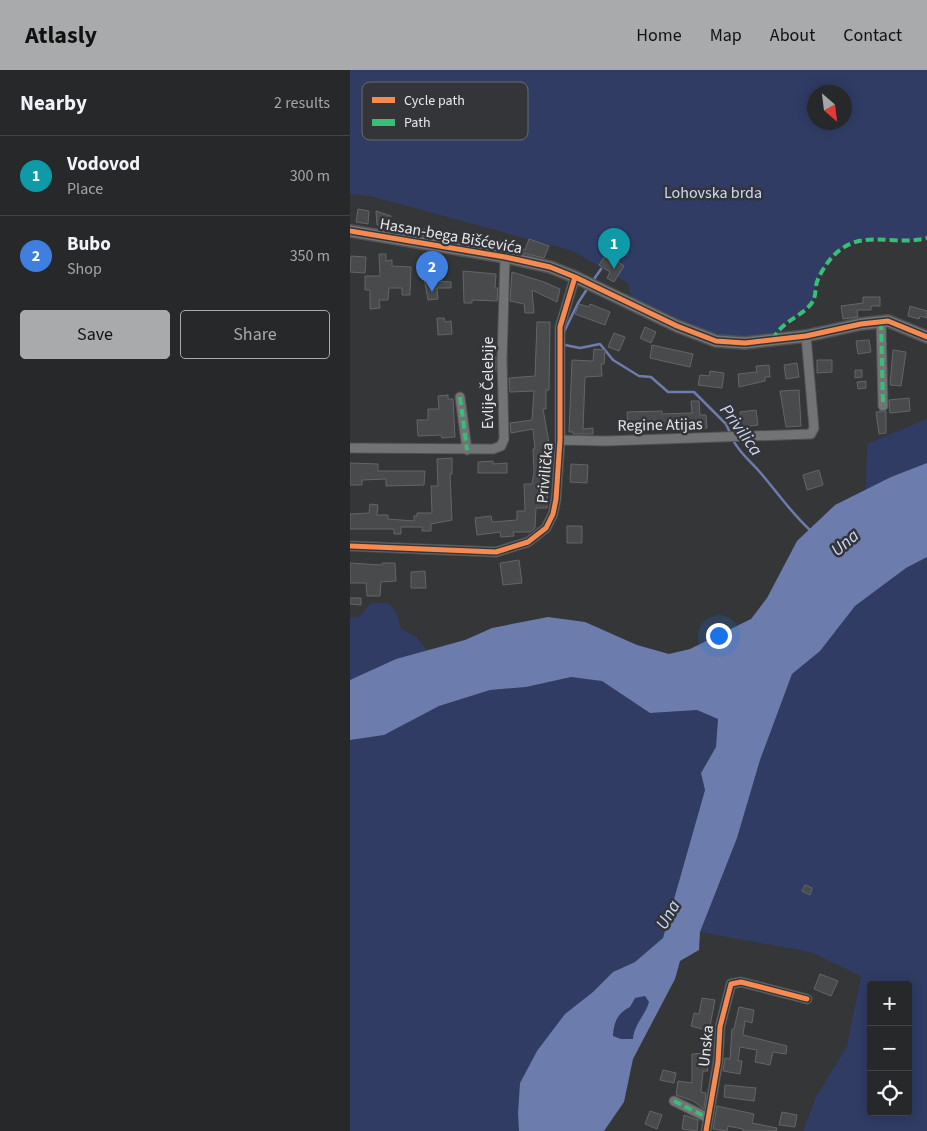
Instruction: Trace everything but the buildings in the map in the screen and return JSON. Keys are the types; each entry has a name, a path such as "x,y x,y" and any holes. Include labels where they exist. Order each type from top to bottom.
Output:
{"street":[{"name":"Hasan-bega Bišćevića","path":"350,231 505,257 550,268 575,277 677,326 716,341 745,343 806,336"},
{"name":"Evlije Čelebije","path":"350,448 493,450 501,446 504,439 502,359 505,257"},
{"name":"Privilička","path":"350,546 496,552 528,542 546,528 554,514 560,440 560,327 575,277"},
{"path":"806,336 881,322 897,324 927,337"},
{"path":"881,322 883,406"},
{"name":"Regine Atijas","path":"560,440 635,440 811,434 814,428 806,336"},
{"path":"460,397 467,450"},
{"name":"Unska","path":"706,1131 718,1062 720,1028 731,984 741,982 807,1000"},
{"path":"674,1101 708,1118"}],"green space":[{"name":"Lohovska brda","path":"350,70 927,70 927,238 900,241 861,241 849,244 837,252 826,265 820,275 815,297 811,304 781,328 773,340 731,342 633,306 628,283 573,251 370,196 350,194"},
{"path":"927,419 927,463 866,490 867,444"},
{"path":"927,557 927,1131 803,1131 816,1097 847,1046 861,976 810,952 700,932 737,838 760,760 792,674 855,606 906,568"},
{"path":"371,603 389,603 398,616 401,629 416,637 428,651 396,659 350,680 350,618 359,617"},
{"path":"571,677 602,681 650,713 697,710 718,719 716,747 701,773 705,790 663,939 635,962 613,972 537,1051 520,1083 519,1131 350,1131 350,740 384,735 439,706 490,690 526,687"},
{"path":"645,996 649,1002 633,1039 621,1040 613,1036 619,1015 630,1007 635,998"}],"water":[{"name":"Una","path":"927,463 927,557 906,568 855,606 820,651 792,674 760,760 737,838 700,932 699,950 680,961 675,979 633,1059 624,1102 604,1131 519,1131 520,1083 537,1051 565,1014 593,992 613,972 635,962 663,938 705,790 701,773 716,747 718,719 697,710 650,713 602,681 571,677 526,687 490,690 439,706 384,735 350,740 350,680 396,659 465,640 492,628 548,617 585,622 637,645 669,654 690,649 751,619 767,598 797,541 835,505 891,477","holes":["645,996 649,1002 635,1029 633,1039 621,1039 613,1036 617,1019 622,1012 630,1007 635,998"]}],"waterway":[{"name":"Privilica","path":"592,282 601,269"},
{"name":"Privilica","path":"563,334 578,303 589,286"},
{"name":"Privilica","path":"563,342 565,345 580,348 600,344 613,360 639,376 651,377 668,392 694,392 726,424 731,435"},
{"name":"Privilica","path":"733,440 741,452 810,530"}],"marked path":[{"path":"773,340 781,328 811,304 815,297 820,275 826,265 837,252 849,244 861,241 900,241 927,238"},
{"path":"881,322 883,406"},
{"path":"460,397 467,450"},
{"path":"674,1101 708,1118"}],"cycle path":[{"path":"350,231 505,257 550,267 677,326 716,341 745,343 806,336 861,324 888,321 927,337"},
{"path":"350,546 496,552 528,542 546,528 553,514 556,499 560,440 560,327 575,277"},
{"path":"706,1131 718,1062 720,1027 731,984 741,982 807,999"}],"place":[{"name":"Vodovod","path":"614,269"},
{"name":"Bubo","path":"432,292"}]}
